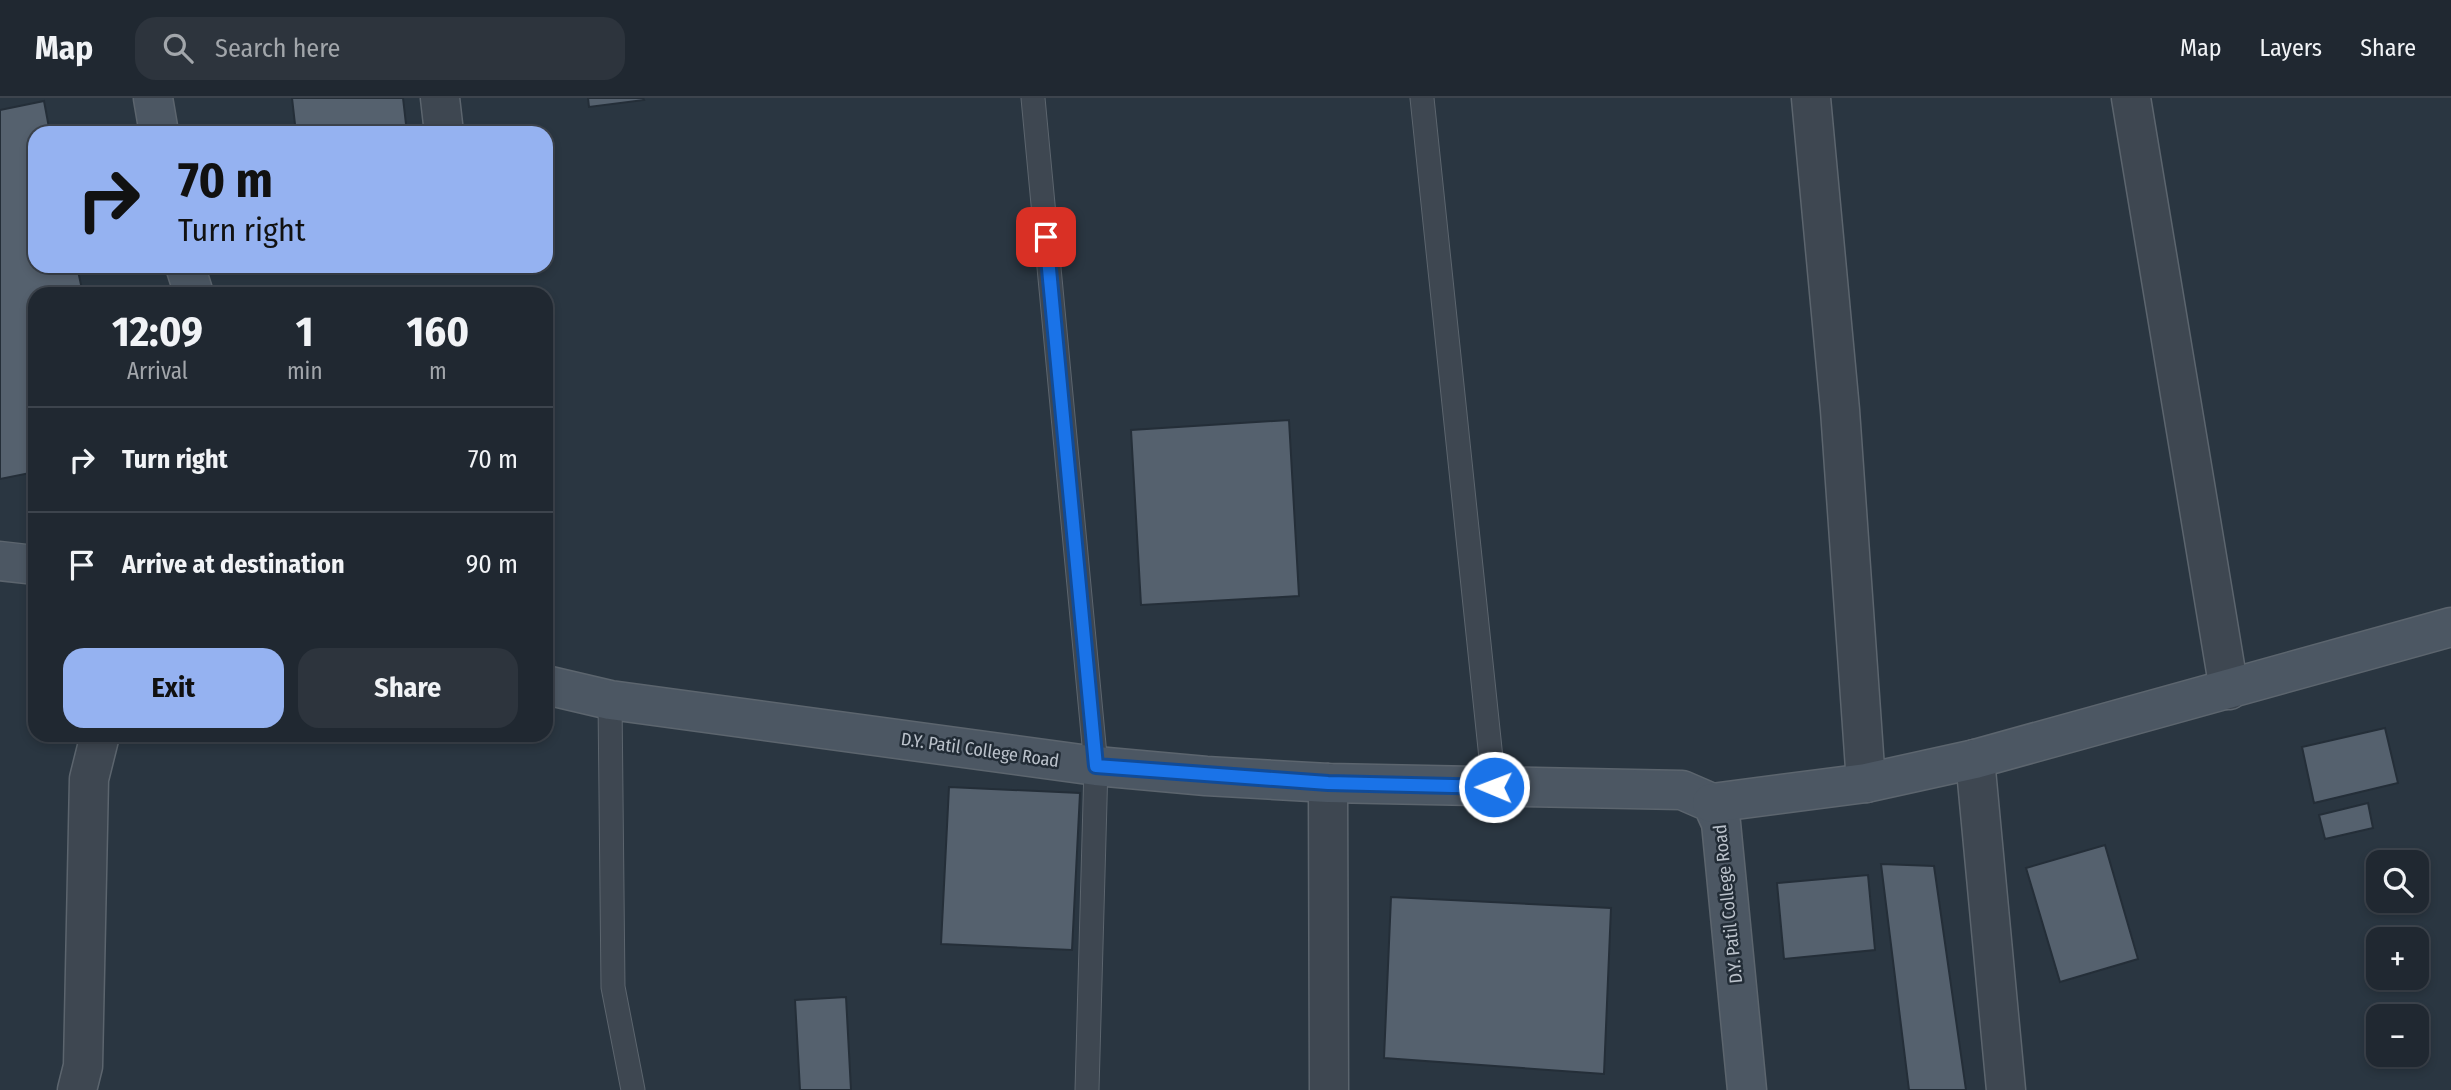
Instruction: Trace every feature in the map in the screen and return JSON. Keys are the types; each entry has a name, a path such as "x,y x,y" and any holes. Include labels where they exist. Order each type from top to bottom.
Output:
{"street":[{"path":"153,98 158,126"},
{"path":"440,98 443,126"},
{"path":"1811,98 1840,410 1866,783"},
{"path":"2131,98 2229,690"},
{"path":"0,561 28,564"},
{"path":"1712,803 1866,783 1975,759 2451,627"},
{"name":"D.Y. Patil College Road","path":"553,687 610,700 1096,766 1328,783 1682,790 1712,803 1721,823 1747,1090"},
{"path":"77,1090 83,1066 89,779 98,742"},
{"path":"1975,759 2006,1090"},
{"path":"1328,783 1329,1090"}],"lane":[{"path":"1033,98 1096,766 1087,1090"},
{"path":"1422,98 1494,787"},
{"path":"610,700 613,987 633,1090"}],"building":[{"path":"292,98 403,98 406,126 295,126"},
{"path":"588,98 643,98 644,100 589,107"},
{"path":"44,101 49,126 28,126 28,273 78,273 82,287 28,287 28,473 0,479 0,110"},
{"path":"1289,420 1299,596 1141,605 1131,430"},
{"path":"2385,728 2398,783 2314,803 2302,747"},
{"path":"949,787 1080,793 1072,950 941,944"},
{"path":"2368,803 2373,828 2325,839 2319,815"},
{"path":"2105,845 2138,959 2060,982 2026,868"},
{"path":"1881,864 1934,866 1966,1090 1909,1090"},
{"path":"1868,875 1875,950 1784,959 1777,883"},
{"path":"1391,897 1611,908 1604,1074 1384,1058"},
{"path":"846,997 851,1090 800,1090 795,1000"}],"route":[{"path":"1046,237 1096,766 1328,783 1494,787"}]}
